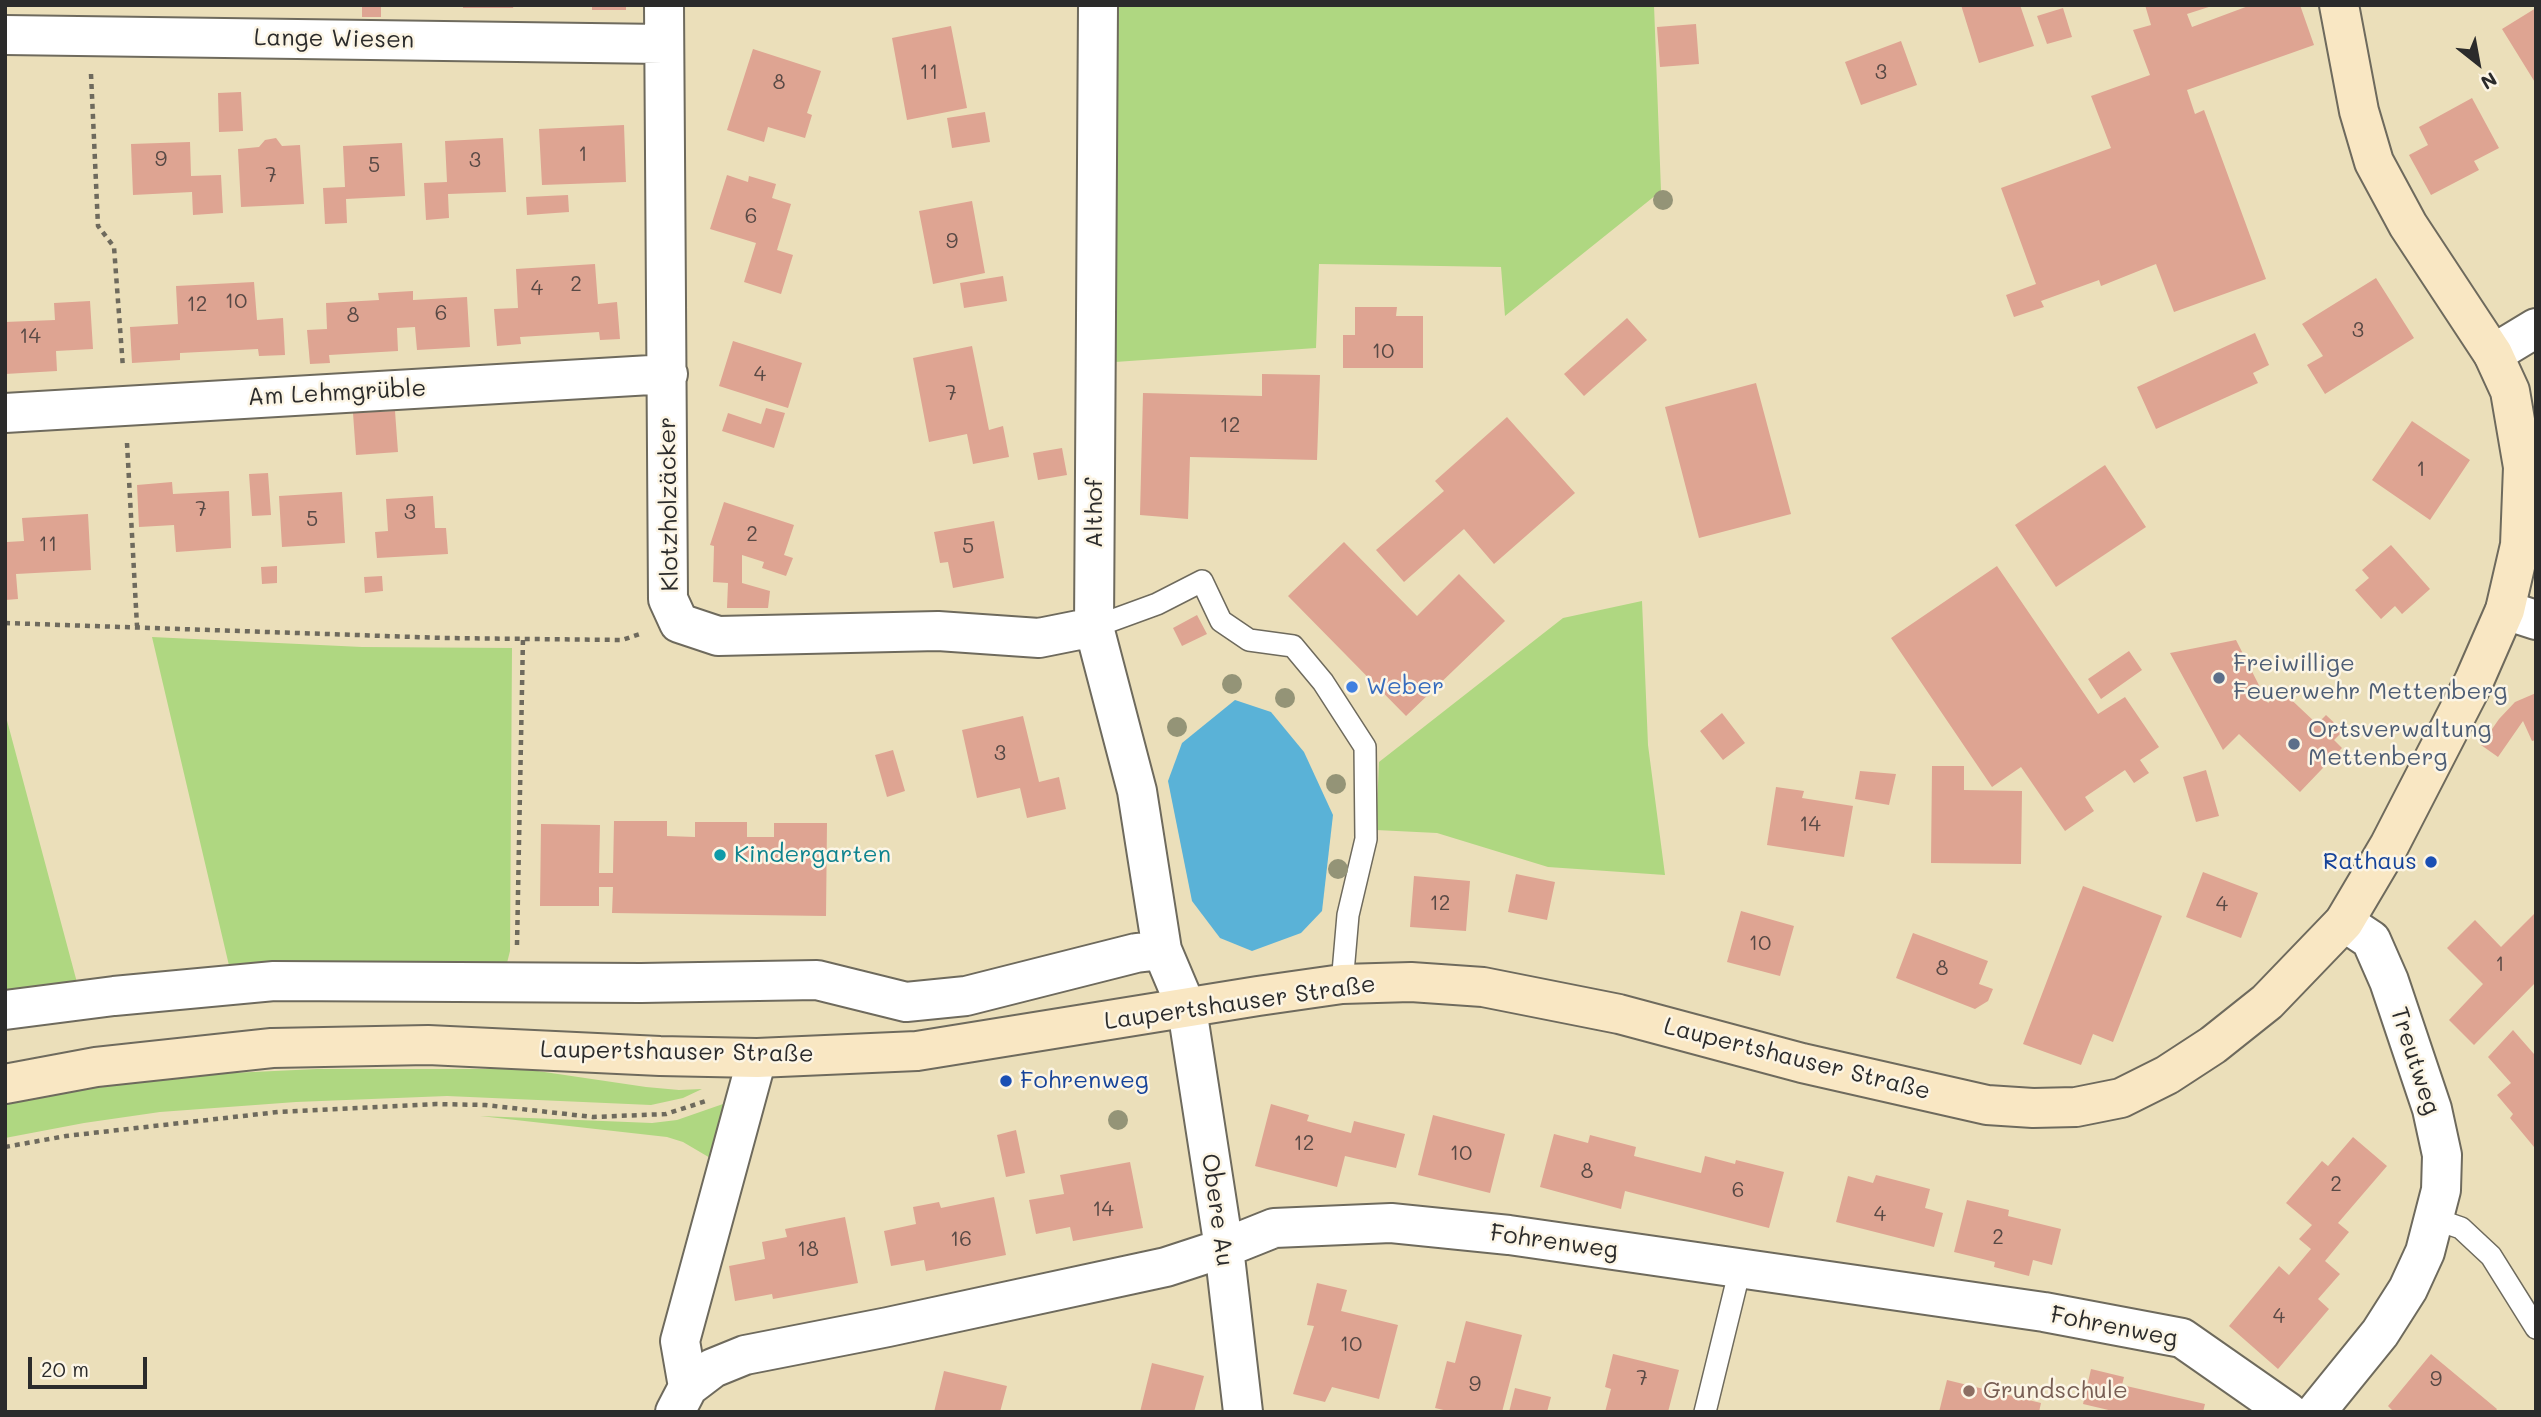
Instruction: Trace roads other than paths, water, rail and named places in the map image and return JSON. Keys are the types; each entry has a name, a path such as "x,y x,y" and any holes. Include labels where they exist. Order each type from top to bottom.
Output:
{"main road":[{"name":"Laupertshauser Straße","path":"5,1084 96,1066 272,1048 428,1045 660,1056 747,1091 917,1051 1342,984 1411,982 1483,987 1619,1014 1802,1063 1987,1105 2076,1107 2121,1098 2167,1075 2213,1045 2267,1002 2344,922 2389,846 2474,681 2521,615 2523,467 2510,391 2493,354 2408,225 2374,162 2359,111 2339,5"}],"street":[{"name":"Klotzholzäcker","path":"664,5 668,598 679,623 718,636 937,631 1039,638 1094,627"},
{"name":"Althof","path":"1098,5 1094,627 1138,791 1162,950 1188,1009"},
{"name":"Lange Wiesen","path":"5,35 663,44"},
{"path":"2493,354 2536,328"},
{"name":"Am Lehmgrüble","path":"5,414 668,374"},
{"name":"Treutweg","path":"2316,1412 2380,1333 2408,1289 2425,1252 2441,1190 2441,1155 2432,1109 2389,981 2371,940 2344,922"},
{"path":"5,1010 114,996 274,981 641,983 817,980 906,1002 966,996 1136,953 1162,950"},
{"name":"Obere Au","path":"1188,1009 1224,1248 1243,1412"},
{"path":"682,1399 680,1342 747,1091"},
{"name":"Fohrenweg","path":"682,1399 713,1368 745,1355 1153,1269 1224,1248 1274,1228 1391,1223 1509,1235 2044,1312 2182,1338 2288,1412"}],"lane":[{"path":"1094,627 1157,604 1202,581 1221,621 1249,640 1293,646 1323,682 1365,747 1366,839 1348,915 1342,984"},
{"path":"2435,1219 2462,1228 2491,1256 2536,1328"},
{"path":"1705,1412 1740,1269"}],"water":[{"path":"1235,700 1271,712 1304,752 1333,815 1322,911 1301,933 1252,951 1220,938 1192,901 1168,781 1182,743"}],"place":[{"name":"Freiwillige Feuerwehr Mettenberg","path":"2219,678"},
{"name":"Weber","path":"1352,687"},
{"name":"Ortsverwaltung Mettenberg","path":"2294,744"},
{"name":"Kindergarten","path":"720,855"},
{"name":"Rathaus","path":"2431,862"},
{"name":"Fohrenweg","path":"1006,1081"},
{"name":"Grundschule","path":"1969,1391"}]}
